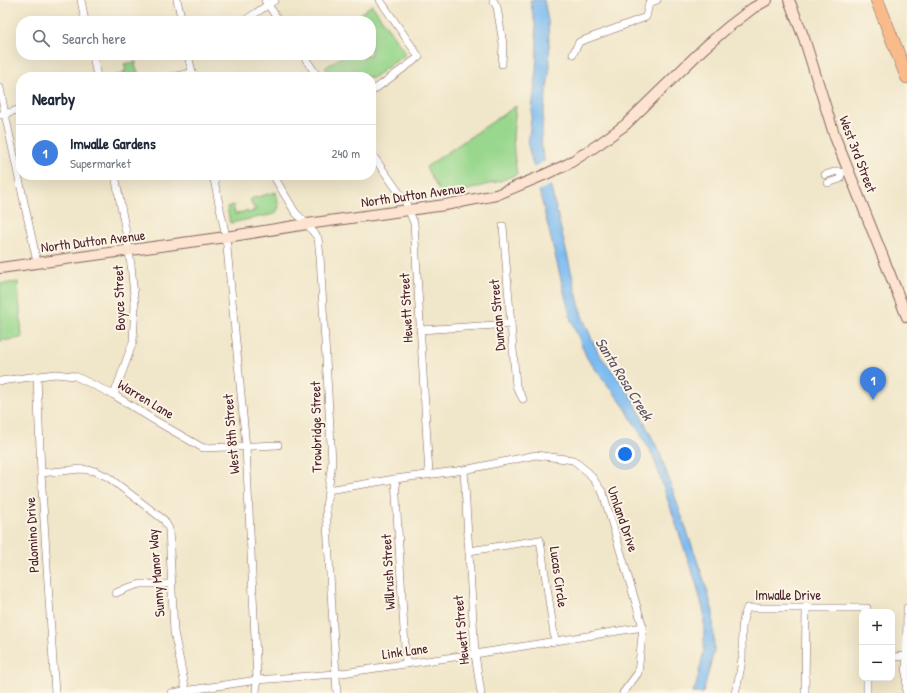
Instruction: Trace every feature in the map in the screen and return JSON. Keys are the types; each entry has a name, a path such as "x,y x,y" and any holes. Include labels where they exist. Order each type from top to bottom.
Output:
{"highway":[{"path":"877,0 907,77"}],"main road":[{"name":"North Dutton Avenue","path":"0,268 226,237 307,224 446,206 496,195 568,164 599,144 624,125 704,48 727,28 753,8 767,0"},
{"name":"West 3rd Street","path":"789,0 804,38 844,172 907,317"}],"street":[{"path":"81,0 84,16"},
{"path":"177,0 181,16"},
{"path":"250,16 266,2 275,0"},
{"path":"376,88 419,57 380,0"},
{"path":"493,0 498,7 503,44 502,64"},
{"path":"573,54 579,42 646,18 648,2 657,0"},
{"path":"266,2 276,16"},
{"path":"94,60 96,72"},
{"path":"189,60 192,72"},
{"path":"306,60 315,72"},
{"path":"0,88 2,114 16,173"},
{"path":"2,114 16,110"},
{"name":"Hewett Street","path":"376,160 405,201 414,223 429,474"},
{"path":"825,175 837,171 844,172 840,179 828,183"},
{"path":"18,180 37,262"},
{"name":"Boyce Street","path":"114,394 133,342 134,305 129,250 116,180"},
{"name":"West 8th Street","path":"214,180 226,237 246,447 257,680 256,693"},
{"name":"Trowbridge Street","path":"276,180 295,212 318,238 332,462 326,507 336,693"},
{"name":"Duncan Street","path":"503,226 516,386 524,399"},
{"path":"420,330 511,324"},
{"name":"Warren Lane","path":"0,381 55,374 74,376 114,394 154,420 203,448 278,445"},
{"name":"Palomino Drive","path":"37,376 54,693"},
{"name":"Umland Drive","path":"328,490 464,470 536,455 573,460 589,473 603,493 643,627 638,673 623,693"},
{"name":"Sunny Manor Way","path":"42,473 81,469 95,471 108,477 164,520 169,529 174,632 186,691"},
{"name":"Hewett Street","path":"464,470 475,654 481,693"},
{"name":"Willrush Street","path":"395,479 406,664"},
{"name":"Lucas Circle","path":"469,550 540,540 555,641"},
{"path":"116,593 141,584 171,584"},
{"path":"805,693 806,607"},
{"name":"Imwalle Drive","path":"735,693 742,657 742,630 744,614 747,608 806,607 859,610"},
{"path":"906,693 907,608"},
{"name":"Link Lane","path":"171,693 257,680 335,674 475,654 643,627"},
{"path":"895,657 907,656"},
{"path":"867,681 867,693"}],"green space":[{"path":"372,5 406,54 376,75 376,72 328,72 325,68 337,60 376,60 376,16 357,16"},
{"path":"136,62 135,64 138,72 124,72 126,70 124,64"},
{"path":"516,106 513,135 517,174 500,181 460,192 440,193 426,167"},
{"path":"276,192 279,207 275,214 230,223 227,207 233,205 235,214 247,211 248,213 253,212 253,210 256,210 250,199"},
{"path":"18,282 22,338 0,341 0,284"}],"water":[{"path":"530,0 544,0 548,21 550,66 543,117 541,147 582,316 598,353 633,399 660,454 705,583 713,612 714,651 703,693 692,693 696,686 704,650 704,613 697,586 653,456 624,406 587,358 571,320 528,145 536,76 537,43"}],"pier":[{"path":"547,160 553,184 537,191 531,168"}],"place":[{"name":"Imwalle Gardens","path":"873,400"}],"water label":[{"name":"Santa Rosa Creek","path":"624,379"}]}
